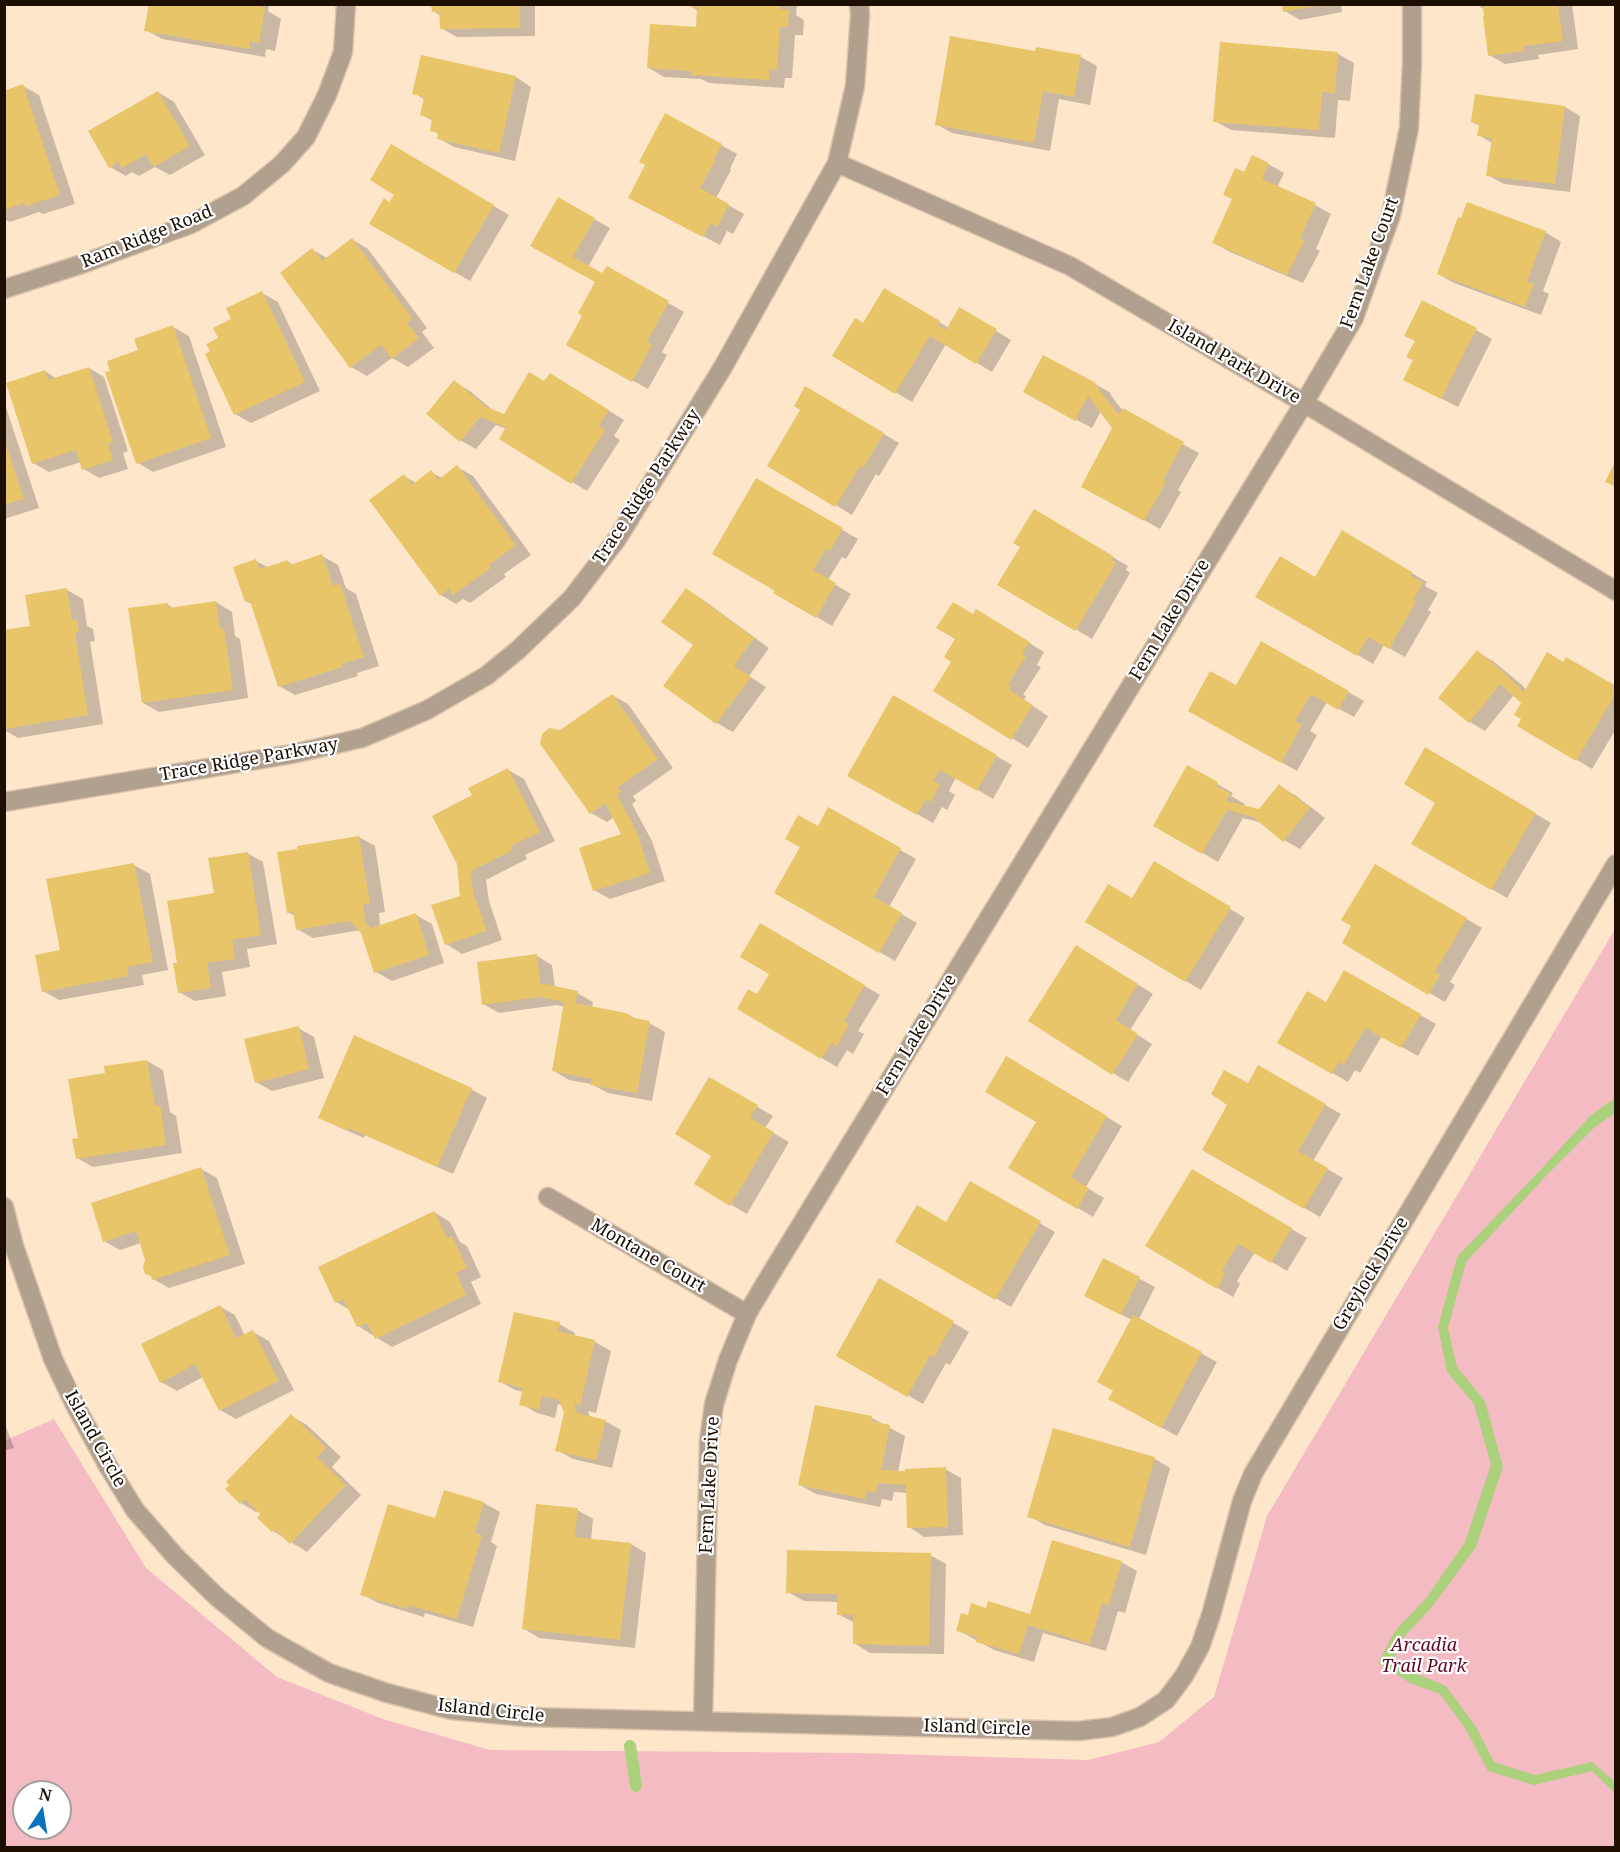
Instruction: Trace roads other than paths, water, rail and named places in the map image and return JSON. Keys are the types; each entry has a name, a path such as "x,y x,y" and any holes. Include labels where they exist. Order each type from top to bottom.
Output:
{"street":[{"name":"Ram Ridge Road","path":"4,289 82,264 191,224 243,196 282,164 306,137 327,95 343,52 346,4"},
{"name":"Trace Ridge Parkway","path":"4,802 292,754 362,738 427,710 486,676 518,650 572,598 617,539 723,367 837,163 855,86 859,4"},
{"name":"Fern Lake Court","path":"1304,403 1354,318 1391,215 1409,129 1412,4"},
{"name":"Island Park Drive","path":"837,163 1070,266 1304,403 1616,591"},
{"name":"Fern Lake Drive","path":"703,1721 709,1441 714,1404 728,1360 747,1314 1304,403"},
{"name":"Greylock Drive","path":"1166,1700 1184,1676 1200,1647 1242,1501 1253,1474 1616,864"},
{"name":"Montane Court","path":"548,1197 747,1314"},
{"name":"Island Circle","path":"4,1208 14,1246 53,1359 108,1466 135,1510 217,1597 267,1638 329,1672 387,1693 452,1710 527,1717 1078,1731 1112,1727 1140,1717 1166,1700"}],"waterway":[{"path":"630,1746 636,1786"}],"park label":[{"name":"Arcadia Trail Park","path":"1424,1656"}]}
